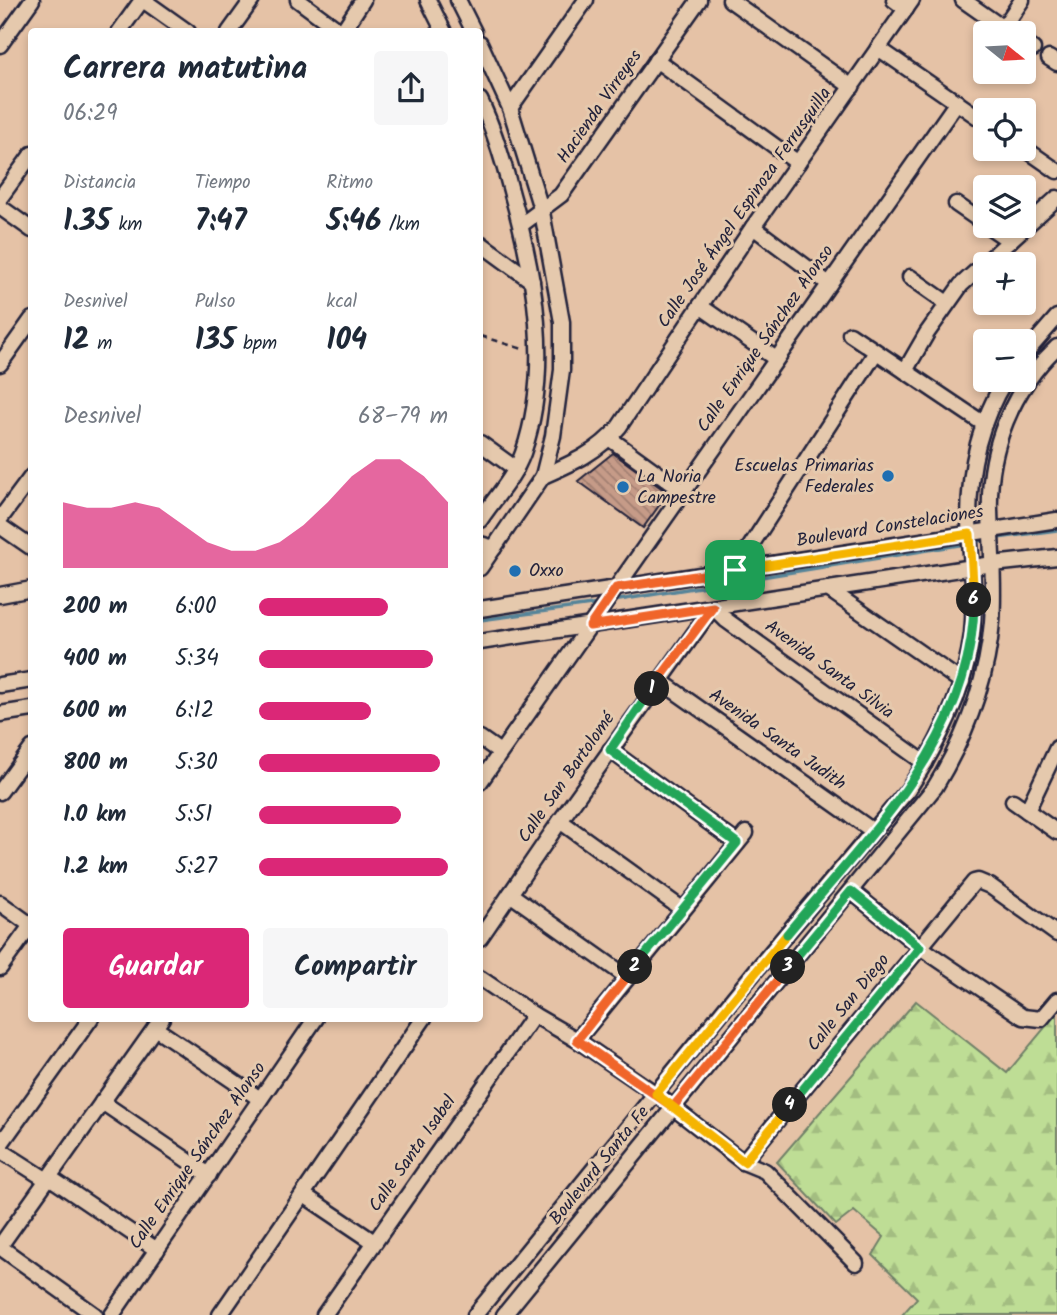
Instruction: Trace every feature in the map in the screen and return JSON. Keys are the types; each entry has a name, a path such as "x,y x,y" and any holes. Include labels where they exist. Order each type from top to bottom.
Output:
{"street":[{"path":"0,45 32,0"},
{"path":"122,28 143,0 182,28"},
{"path":"232,28 252,0"},
{"path":"298,0 336,28"},
{"path":"345,28 363,0"},
{"path":"428,0 442,28"},
{"path":"472,28 462,7 475,0"},
{"path":"510,108 586,0"},
{"name":"Hacienda Virreyes","path":"521,225 542,212 561,195 699,0"},
{"path":"730,0 852,87"},
{"path":"963,0 993,21"},
{"path":"1012,21 1023,0"},
{"name":"Calle José Ángel Espinoza Ferrusquilla","path":"544,475 579,460 598,449 609,438 852,87 904,3"},
{"path":"878,48 973,113"},
{"path":"483,50 510,108 542,212 562,321 560,384 544,475 486,546"},
{"path":"656,60 798,163"},
{"name":"Calle Enrique Sánchez Alonso","path":"590,626 957,102"},
{"path":"483,107 498,142 521,225 532,281 539,352 538,387 523,452 516,469 483,516"},
{"path":"483,132 498,142"},
{"path":"1036,156 1057,171"},
{"path":"0,198 28,160"},
{"path":"905,371 961,285 1057,198"},
{"path":"956,204 973,216"},
{"path":"0,207 28,227"},
{"path":"753,228 829,284"},
{"path":"1006,238 1010,241"},
{"path":"483,245 532,281"},
{"path":"910,277 947,303"},
{"path":"699,306 776,359"},
{"path":"1036,341 1057,317"},
{"path":"850,334 984,424"},
{"path":"0,364 26,340"},
{"name":"Boulevard Santa Fe","path":"504,1315 935,787 969,721 986,665 992,620 991,489 1000,437 1020,394 1057,347"},
{"path":"735,570 877,352"},
{"name":"Boulevard Santa Fe","path":"475,1315 908,790 925,763 951,712 962,682 973,624 971,485 977,447 984,424 999,392"},
{"path":"609,438 682,491"},
{"path":"483,445 516,469"},
{"path":"0,519 28,481"},
{"name":"Boulevard Constelaciones","path":"483,609 612,594 735,570 970,538 1057,520"},
{"path":"0,526 28,545"},
{"path":"483,642 828,589 993,559 1057,556"},
{"path":"828,589 962,682"},
{"path":"0,595 28,590"},
{"name":"Calle San Bartolomé","path":"483,934 659,680 713,607"},
{"name":"Avenida Santa Silvia","path":"713,607 726,620 925,763"},
{"path":"483,778 590,626"},
{"name":"Avenida Santa Judith","path":"659,680 873,831"},
{"path":"0,685 28,681"},
{"path":"0,714 28,710"},
{"path":"483,740 500,752"},
{"path":"1027,811 1057,748"},
{"path":"577,1040 741,838 610,750"},
{"path":"0,792 28,754"},
{"path":"1013,801 1057,832"},
{"path":"560,821 682,909"},
{"name":"Calle San Diego","path":"744,1162 968,887 978,881 990,886 1057,934"},
{"path":"851,891 920,947 1023,1017 1041,1019 1057,1000"},
{"path":"510,894 627,976"},
{"path":"0,903 28,923"},
{"path":"0,968 28,929"},
{"path":"483,980 656,1094 744,1162 765,1171 856,1263"},
{"name":"Calle Santa Isabel","path":"324,1315 534,1015"},
{"path":"0,1144 89,1022"},
{"path":"95,1315 0,1246 158,1022 260,1099"},
{"name":"Calle Enrique Sánchez Alonso","path":"112,1315 209,1175 309,1022"},
{"path":"220,1315 422,1022"},
{"path":"102,1102 209,1175"},
{"path":"0,1150 48,1178 157,1250"},
{"path":"304,1195 374,1242"}],"path":[{"path":"483,337 539,352"}],"green space":[{"path":"916,1001 1007,1073 1057,1013 1057,1315 902,1315 917,1298 873,1255 884,1237 854,1211 836,1225 777,1162"}],"building":[{"name":"La Noria Campestre","path":"613,453 668,493 643,528 578,481"}],"waterway":[{"path":"997,538 1057,530"},
{"path":"973,542 989,539"},
{"path":"613,601 965,544"},
{"path":"483,620 599,604"}],"place":[{"name":"Escuelas Primarias Federales","path":"888,476"},
{"name":"La Noria Campestre","path":"623,487"},
{"name":"Oxxo","path":"515,571"}],"route":[{"path":"735,570 616,588 590,626 713,607 610,750 737,843 577,1040 673,1107 851,891 920,947 744,1162 673,1107 656,1094 908,790 951,712 961,687 970,646 974,603 970,534 735,570"}]}
